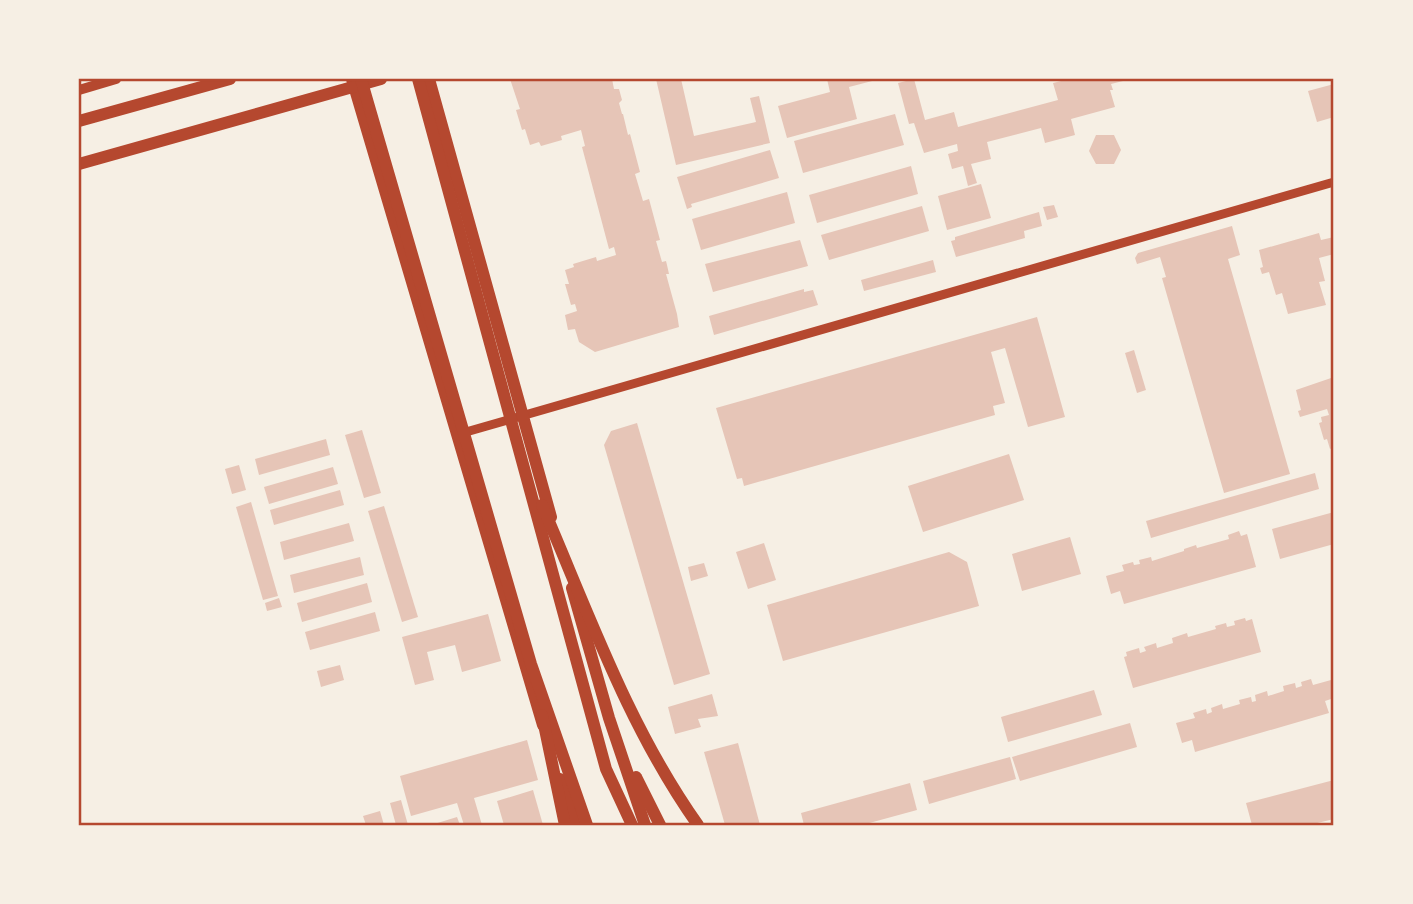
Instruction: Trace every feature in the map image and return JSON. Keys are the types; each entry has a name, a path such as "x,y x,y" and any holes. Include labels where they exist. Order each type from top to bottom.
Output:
{"main road":[{"path":"79,90 116,79"},
{"path":"79,121 230,79"},
{"path":"79,164 356,81 381,79"},
{"path":"418,79 607,769 632,825"},
{"path":"429,79 615,736 645,825"},
{"path":"356,81 548,745 575,825"},
{"path":"356,81 531,664 587,825"},
{"path":"525,466 618,687 698,825"},
{"path":"531,664 565,825"},
{"path":"615,736 660,825"}],"street":[{"path":"458,434 1334,182"}],"building":[{"path":"510,79 612,79 614,89 619,89 622,100 619,103 640,172 635,174 643,201 649,199 660,240 656,241 662,262 666,261 669,274 666,274 679,327 595,352 579,342 575,329 568,330 565,315 577,311 575,304 571,305 565,284 569,284 565,270 574,267 573,264 596,257 597,261 616,255 614,247 609,249 582,147 585,146 581,130 561,136 562,140 541,146 539,142 530,145 525,129 522,130 516,110 520,109"},
{"path":"656,79 681,79 694,136 756,122 750,98 759,96 770,143 676,165"},
{"path":"827,79 876,80 849,87 857,119 787,138 778,106 830,92"},
{"path":"914,79 925,120 954,112 958,127 1058,100 1053,83 1069,79 1127,80 1111,84 1115,107 1071,119 1075,135 1045,143 1041,128 987,142 991,159 971,164 977,183 968,186 963,166 952,169 948,154 958,151 957,144 924,153 914,123 909,124 898,83"},
{"path":"1334,84 1334,117 1317,122 1308,91"},
{"path":"895,114 904,145 803,173 794,141"},
{"path":"1096,135 1114,135 1121,150 1114,164 1096,164 1089,151"},
{"path":"770,150 779,178 691,204 692,207 687,209 677,177"},
{"path":"911,166 918,194 817,223 809,195"},
{"path":"981,184 991,218 947,230 938,196"},
{"path":"787,192 795,223 701,250 692,219"},
{"path":"1054,205 1058,217 1047,220 1043,207"},
{"path":"922,206 929,231 829,260 821,235"},
{"path":"1039,212 1042,226 1024,231 1025,238 956,257 951,241 955,240 955,237"},
{"path":"1232,226 1240,255 1228,259 1290,474 1224,493 1162,278 1166,277 1160,257 1137,264 1135,258 1138,253"},
{"path":"1319,233 1321,240 1334,237 1334,254 1319,258 1325,281 1319,282 1326,305 1288,314 1282,293 1276,295 1269,272 1262,274 1259,250"},
{"path":"800,240 808,266 713,292 705,264"},
{"path":"933,260 936,272 864,291 861,280"},
{"path":"804,289 804,292 813,290 818,305 714,335 709,316"},
{"path":"1037,317 1065,417 1028,427 1005,348 991,352 1005,403 993,406 995,415 744,486 742,478 737,479 716,408"},
{"path":"1134,350 1146,390 1137,393 1125,353"},
{"path":"1334,377 1334,447 1330,449 1319,423 1322,422 1321,417 1329,415 1327,409 1300,417 1296,390"},
{"path":"637,423 710,674 674,685 604,445 611,431"},
{"path":"362,430 381,493 364,498 345,435"},
{"path":"326,439 330,455 259,475 255,459"},
{"path":"1009,454 1024,500 923,532 908,486"},
{"path":"239,465 246,490 232,494 225,469"},
{"path":"333,467 338,484 269,504 264,487"},
{"path":"1315,473 1319,489 1151,538 1146,521"},
{"path":"340,490 344,505 274,525 270,510"},
{"path":"251,502 278,596 263,600 236,507"},
{"path":"384,506 418,617 402,622 368,511"},
{"path":"1334,512 1334,544 1280,559 1272,529"},
{"path":"349,523 354,541 284,560 280,542"},
{"path":"1239,531 1241,536 1247,534 1256,567 1124,604 1120,591 1111,594 1106,576 1124,571 1122,565 1133,562 1134,565 1140,564 1139,560 1151,557 1152,561 1196,545 1197,548 1229,539 1228,535"},
{"path":"1070,537 1081,574 1022,591 1012,554"},
{"path":"764,543 776,580 748,589 736,552"},
{"path":"949,552 967,562 979,606 783,661 767,605"},
{"path":"360,557 364,575 294,593 290,575"},
{"path":"704,563 708,576 691,581 688,567"},
{"path":"367,583 372,602 302,622 297,603"},
{"path":"279,598 282,607 267,611 265,603"},
{"path":"375,612 380,631 310,650 305,632"},
{"path":"488,614 501,661 462,672 455,645 427,652 434,680 415,685 402,637"},
{"path":"1245,618 1246,621 1252,619 1261,652 1133,688 1124,657 1127,656 1126,652 1139,648 1140,653 1146,651 1144,647 1156,643 1157,648 1173,643 1172,638 1187,633 1188,637 1216,629 1215,626 1226,623 1227,627 1235,625 1234,621"},
{"path":"340,665 344,680 321,687 317,671"},
{"path":"1311,679 1313,685 1331,680 1334,698 1325,701 1329,713 1195,752 1192,740 1182,743 1176,723 1195,718 1193,713 1206,709 1207,714 1212,712 1211,708 1222,704 1223,709 1240,704 1239,700 1251,697 1252,702 1256,701 1255,695 1267,691 1268,696 1284,691 1283,686 1295,683 1296,688 1302,686 1301,682"},
{"path":"1094,690 1102,715 1008,742 1001,717"},
{"path":"712,694 718,716 698,719 701,727 675,734 668,707"},
{"path":"1130,723 1137,747 1020,781 1012,757"},
{"path":"527,740 538,780 474,798 482,825 464,825 457,803 411,816 400,776"},
{"path":"738,743 760,825 725,825 704,752"},
{"path":"1010,757 1016,779 929,804 923,781"},
{"path":"1334,780 1334,819 1309,825 1252,825 1246,803"},
{"path":"910,783 917,810 862,825 804,825 801,813"},
{"path":"533,790 543,825 504,825 497,801"},
{"path":"401,800 408,825 396,825 390,803"},
{"path":"380,811 384,825 366,825 363,816"},
{"path":"457,817 460,825 431,825"}]}
